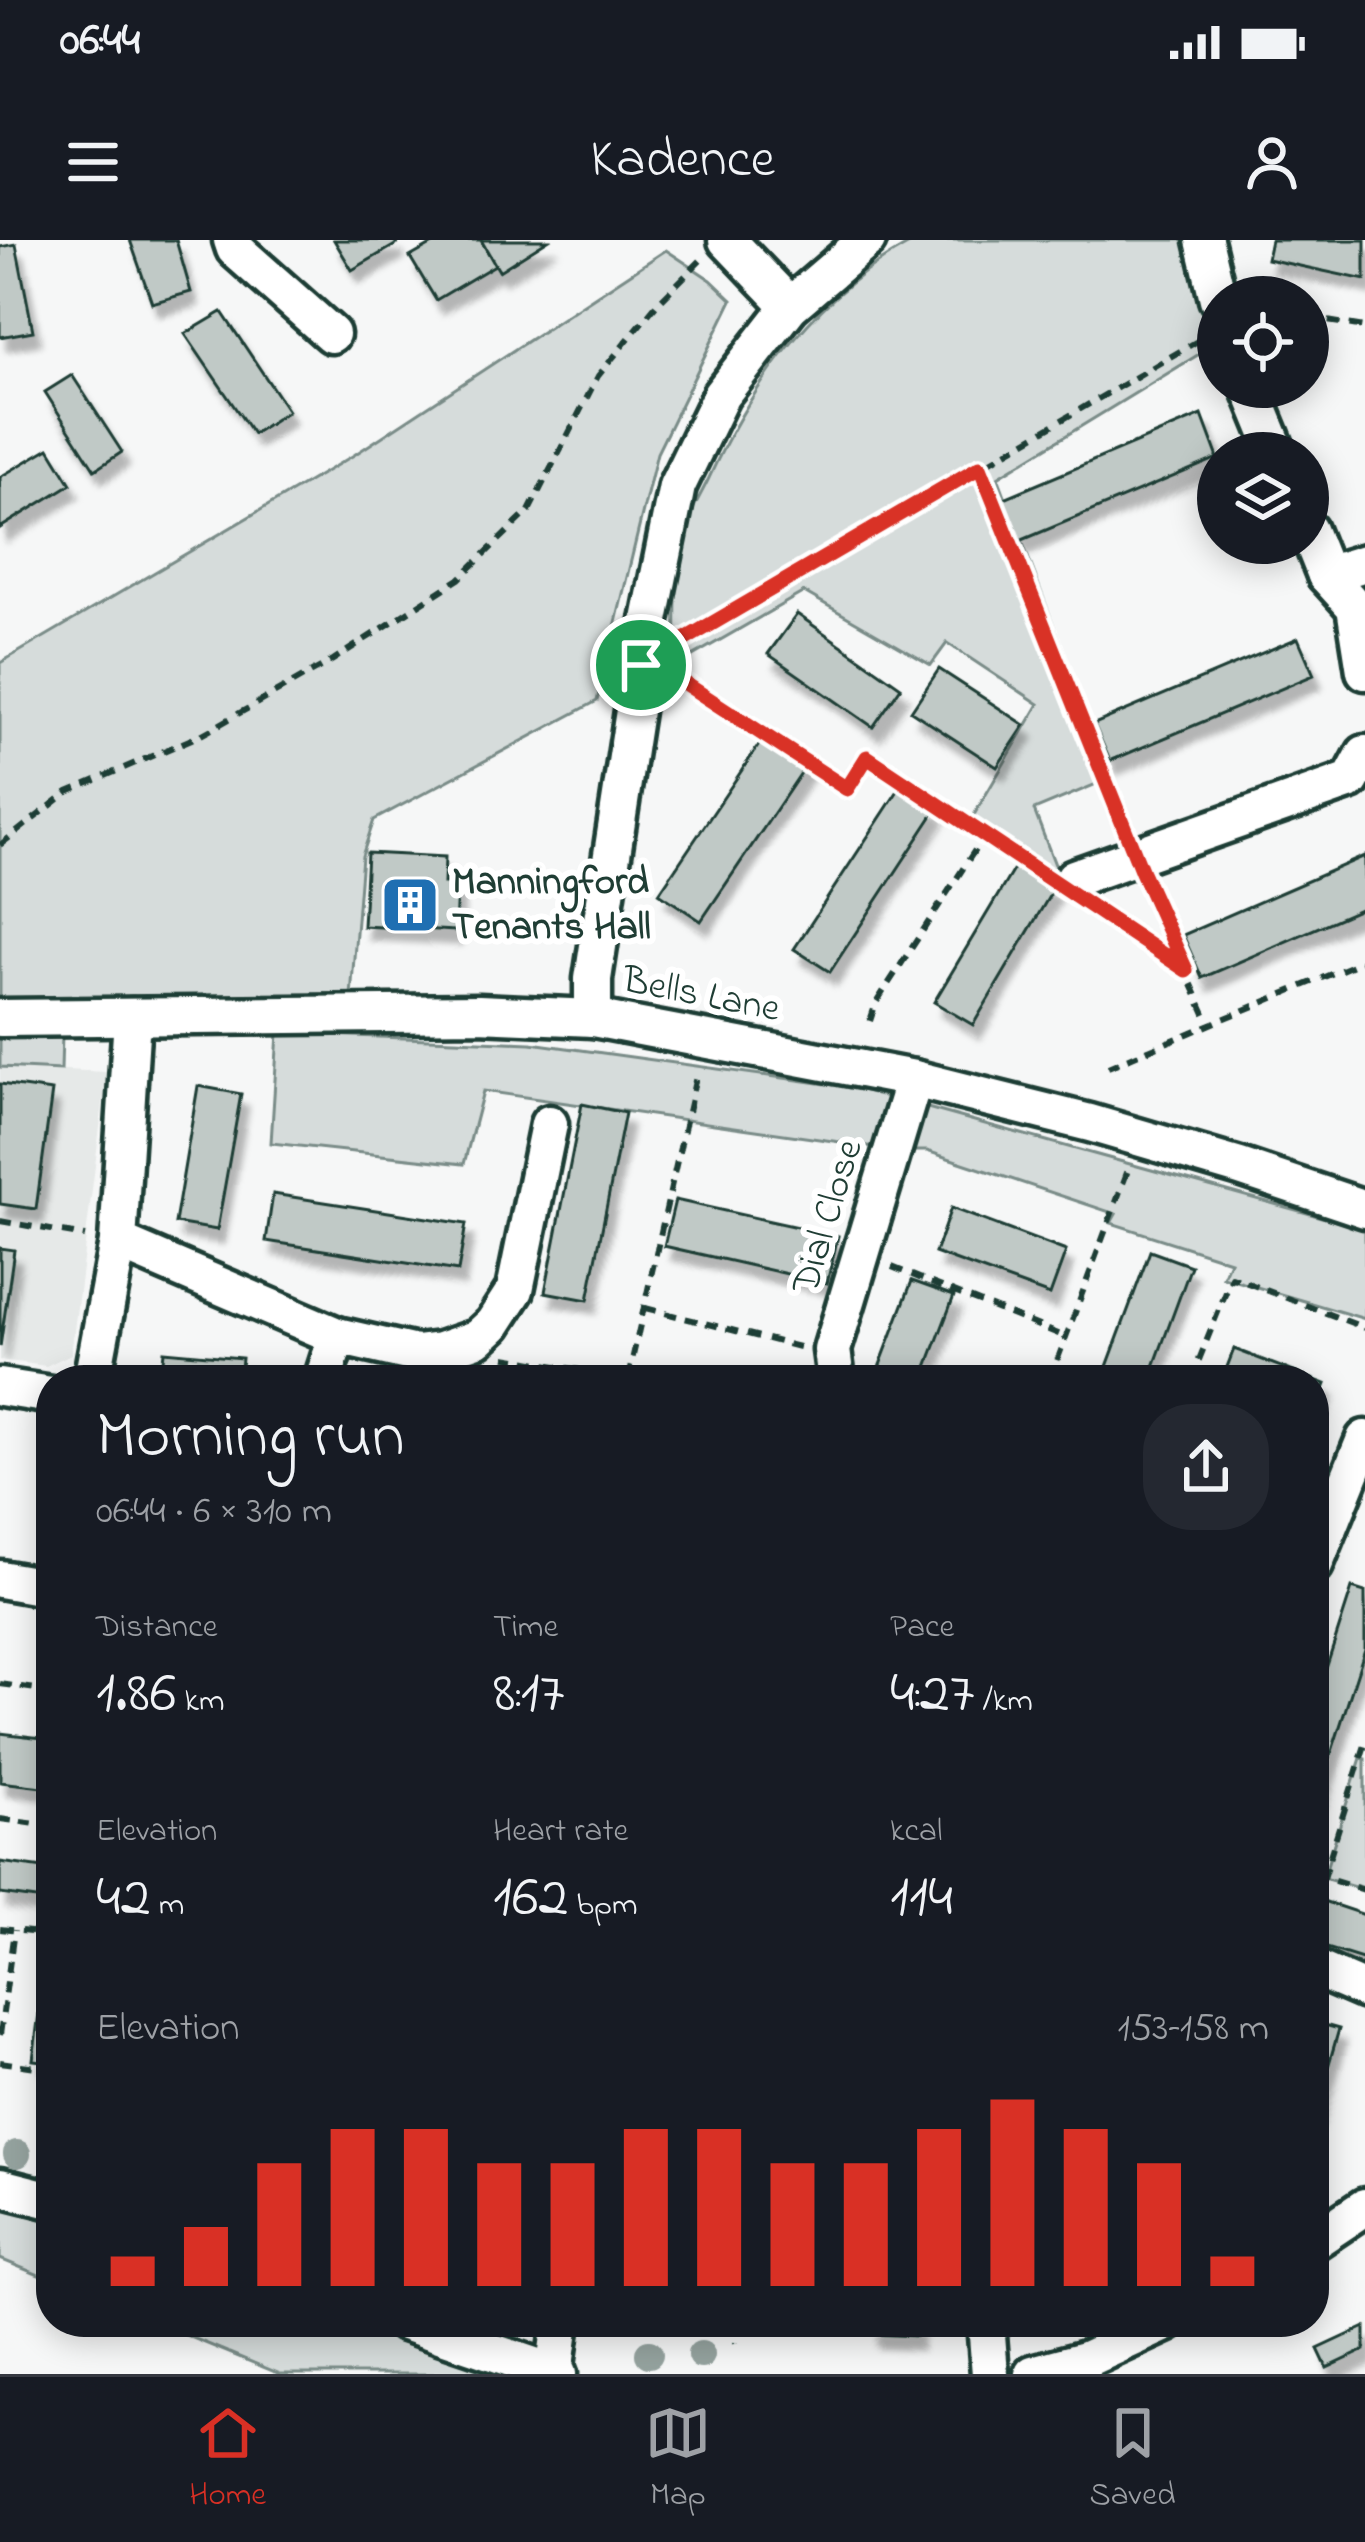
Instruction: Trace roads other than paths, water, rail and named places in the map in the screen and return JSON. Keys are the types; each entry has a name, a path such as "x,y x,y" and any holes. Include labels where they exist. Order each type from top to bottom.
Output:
{"street":[{"path":"232,240 235,249 331,334"},
{"path":"592,1018 593,979 641,665 676,486 721,395 790,306 867,240"},
{"path":"1204,240 1213,276"},
{"path":"715,248 790,306"},
{"path":"1327,575 1365,562"},
{"path":"1322,564 1354,607 1365,670"},
{"path":"1069,887 1136,856 1352,780 1365,754"},
{"name":"Bells Lane","path":"0,1018 478,1012 592,1018 914,1079 1140,1138 1365,1209"},
{"path":"95,1365 118,1242 132,1017"},
{"name":"Dial Close","path":"834,1365 861,1255 914,1079"},
{"path":"118,1242 337,1336 416,1354 461,1343 478,1338 493,1324 515,1290 549,1124"},
{"path":"328,1365 337,1336"},
{"path":"0,1388 36,1394"},
{"path":"1329,1528 1365,1439"},
{"path":"0,1579 36,1585"},
{"path":"1329,1974 1365,1990"},
{"path":"0,2187 36,2196"},
{"path":"1329,2231 1365,2207"},
{"path":"449,2337 556,2373 560,2337"},
{"path":"987,2337 990,2374"},
{"path":"1033,2374 1085,2360 1135,2337"}],"place":[{"name":"Manningford Tenants Hall","path":"410,905"}]}
